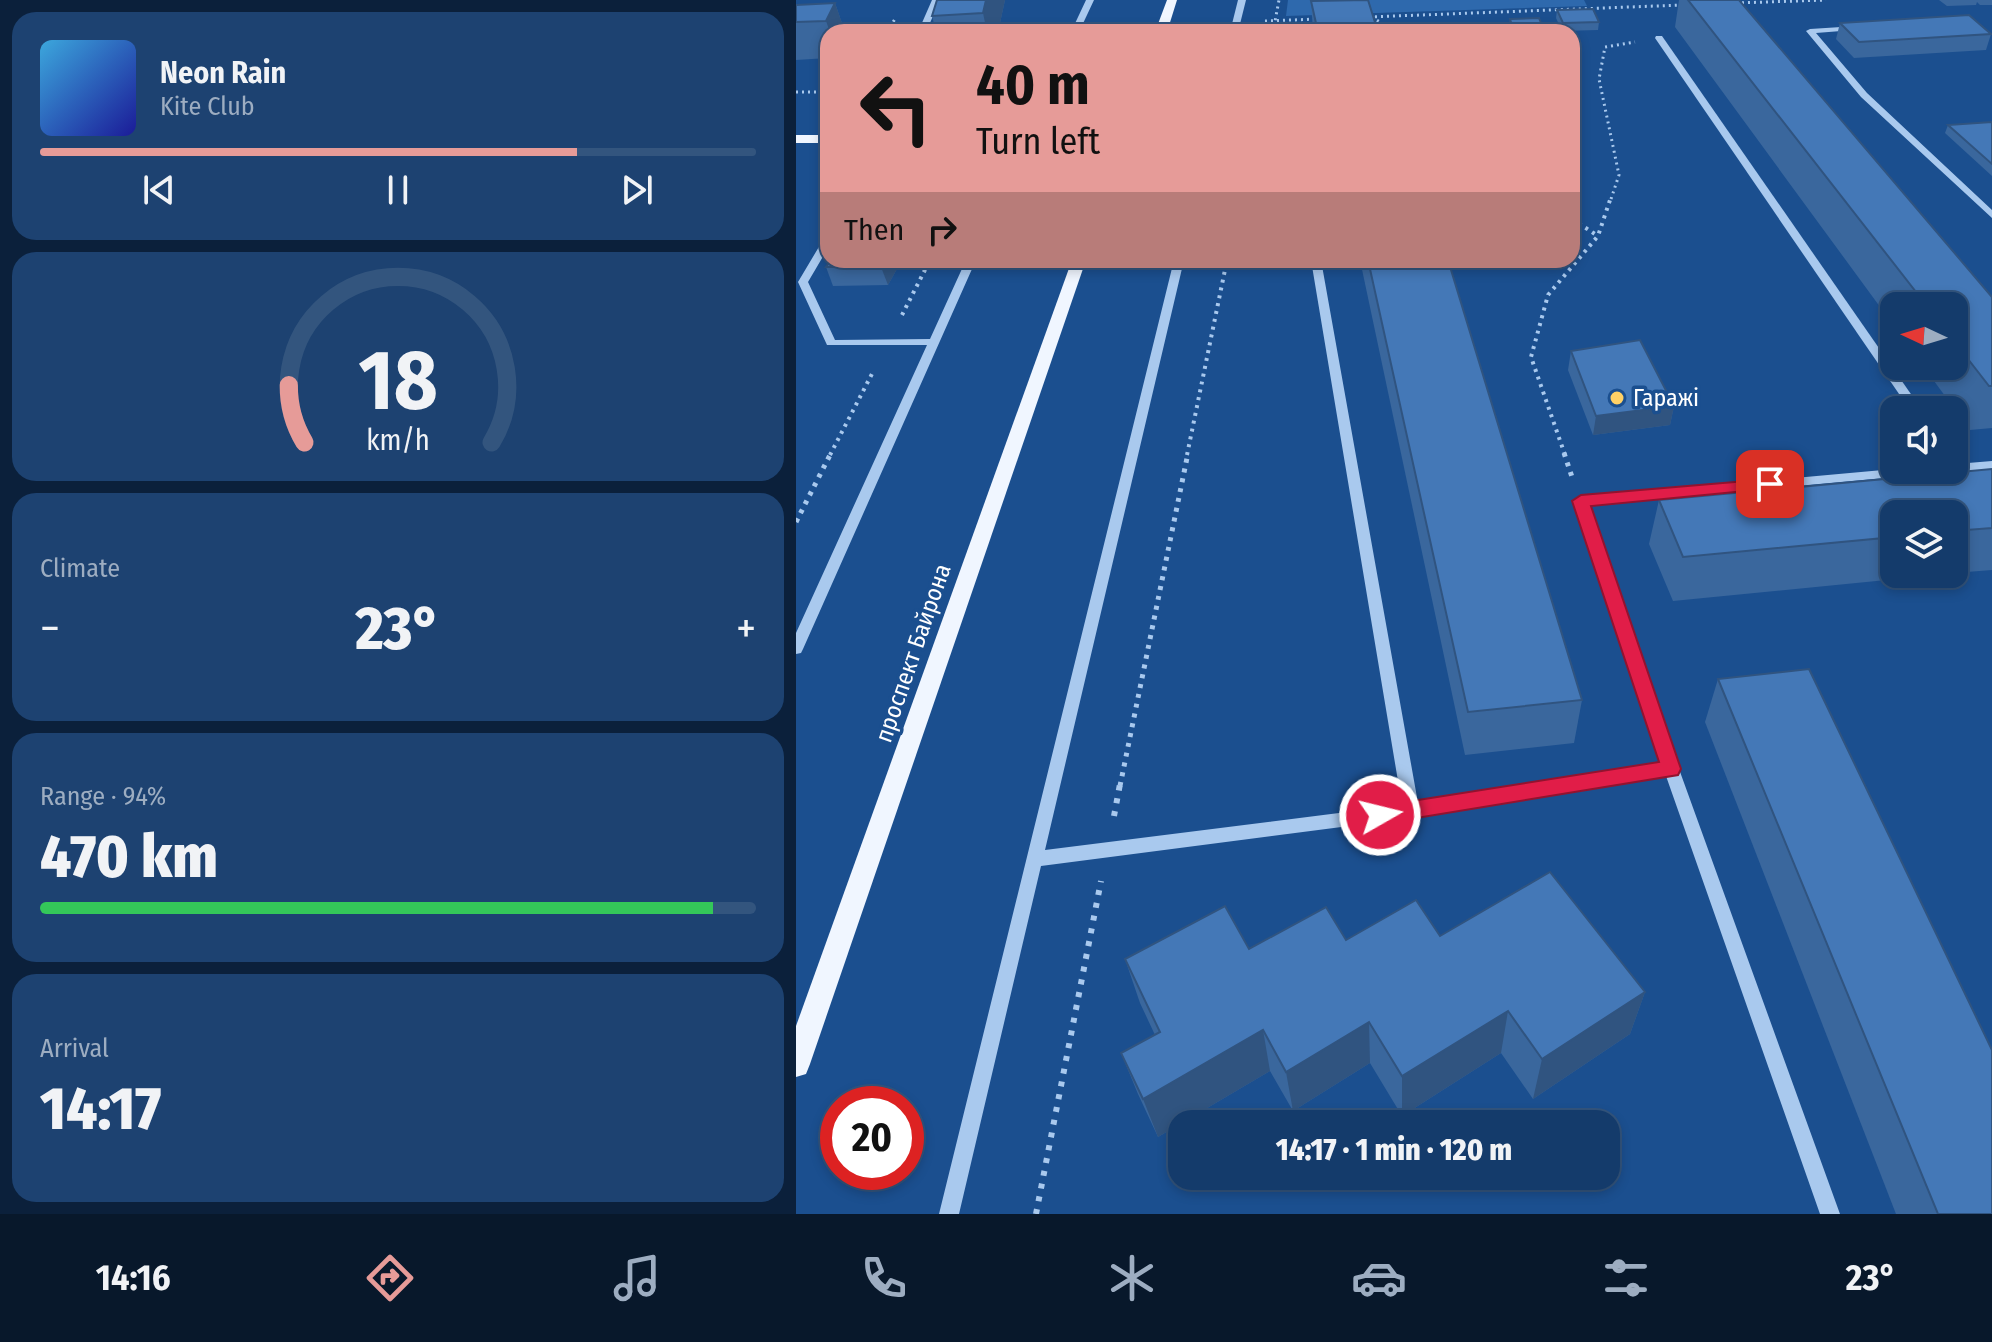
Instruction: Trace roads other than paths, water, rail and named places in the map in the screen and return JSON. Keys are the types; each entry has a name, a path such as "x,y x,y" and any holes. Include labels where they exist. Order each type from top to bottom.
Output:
{"main road":[{"path":"1164,24 1172,0"},
{"path":"796,139 820,139"},
{"name":"проспект Байрона","path":"796,1064 1076,268"}],"lane":[{"path":"926,24 936,0"},
{"path":"1079,24 1090,0"},
{"path":"1236,24 1242,0"},
{"path":"1865,27 1810,31 1864,95 1992,215"},
{"path":"1659,38 1906,396"},
{"path":"820,252 799,282 831,343 934,342"},
{"path":"796,649 967,268"},
{"path":"949,1214 1177,268"},
{"path":"1317,268 1411,811"},
{"path":"1968,466 1992,465"},
{"path":"1830,1214 1671,769 1581,501 1880,474"},
{"path":"1035,859 1411,811 1671,769"},
{"path":"1796,1124 1821,1214"}],"place":[{"name":"Гаражі","path":"1617,398"}]}
